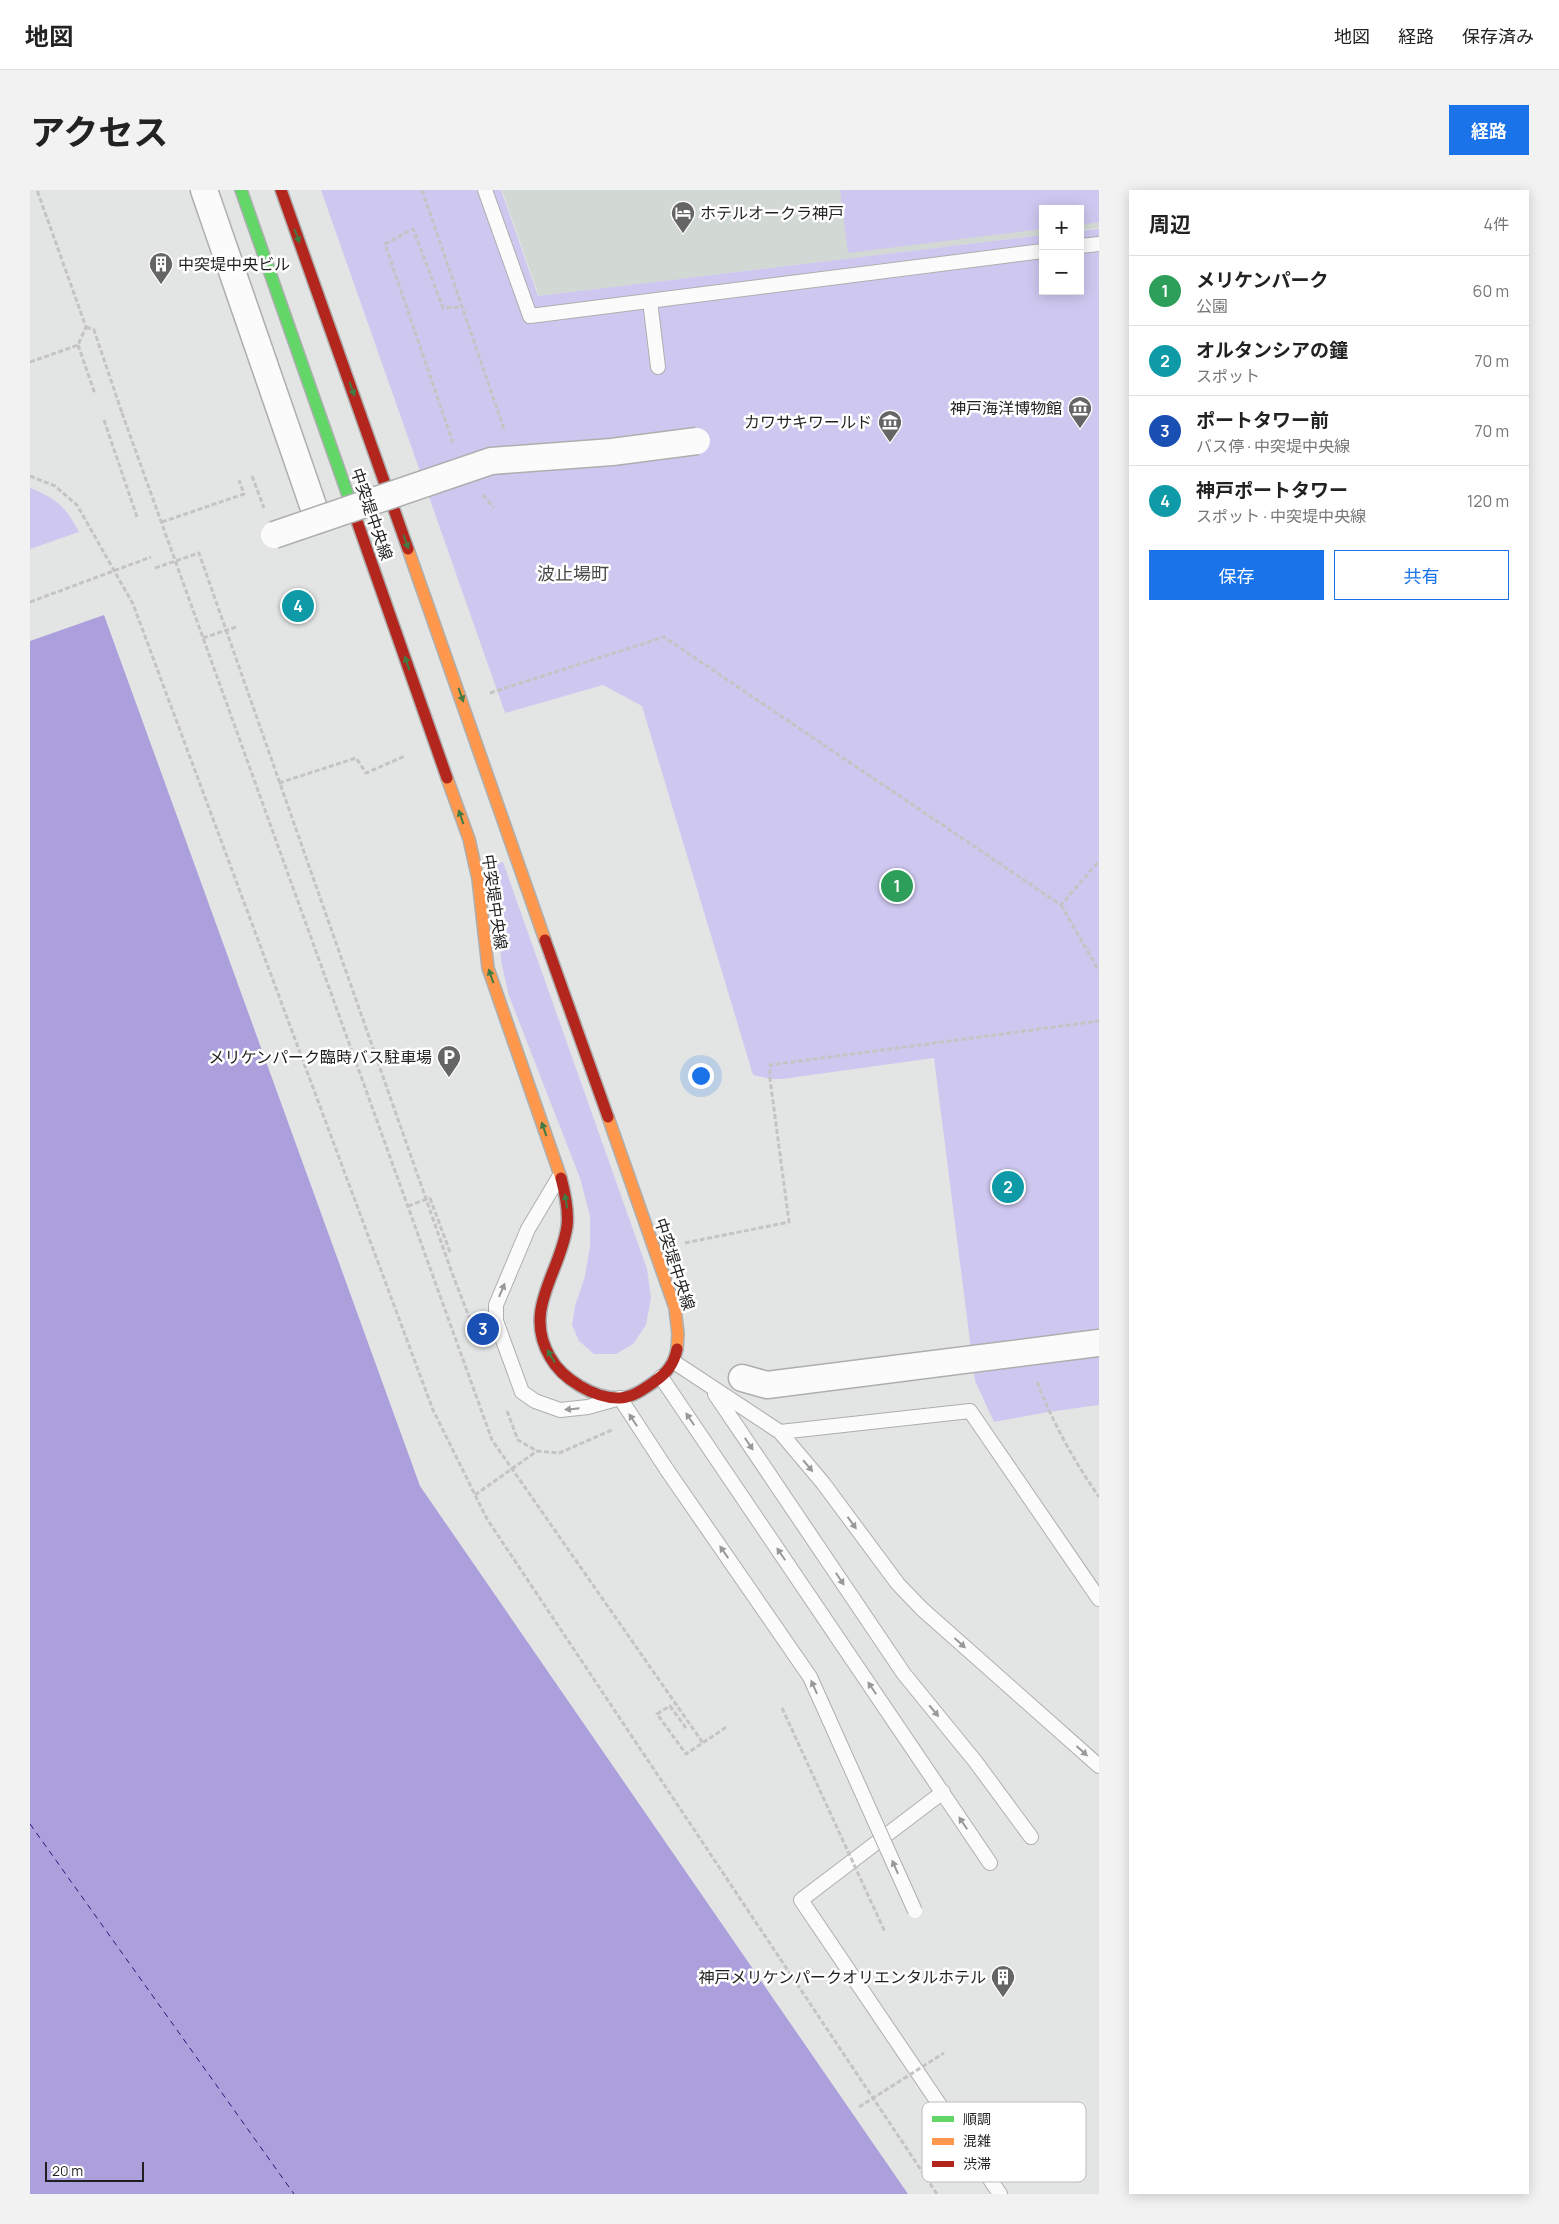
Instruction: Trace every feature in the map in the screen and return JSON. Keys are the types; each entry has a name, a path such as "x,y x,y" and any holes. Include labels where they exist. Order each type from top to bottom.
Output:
{"street":[{"path":"204,190 318,520"},
{"name":"中突堤中央線","path":"241,190 469,839 478,880 488,968 560,1175 568,1205 567,1227 561,1255 547,1282 543,1304 540,1324 544,1345 557,1367 574,1382 594,1392 620,1398 640,1392 661,1377 674,1362 680,1339 675,1308 281,190"},
{"path":"274,535 491,461 612,452 697,441"},
{"path":"742,1378 767,1385 1099,1343"}],"lane":[{"path":"485,190 530,316 1039,252"},
{"path":"1084,246 1099,244"},
{"path":"650,301 658,366"},
{"path":"560,1175 528,1230 496,1305 496,1320 522,1392 534,1401 560,1410 588,1407 620,1398 667,1470 810,1677 915,1911"},
{"path":"674,1362 712,1389 780,1432 823,1484 898,1584 922,1609 1099,1766"},
{"path":"661,1377 990,1863"},
{"path":"712,1389 904,1674 976,1761 1031,1837"},
{"path":"780,1432 970,1411 1099,1599"},
{"path":"938,2102 801,1900 943,1792"},
{"path":"992,2182 1000,2194"}],"path":[{"path":"37,190 86,327 78,345 95,394"},
{"path":"422,190 506,434"},
{"path":"462,307 442,308 413,229 384,244 462,471"},
{"path":"86,327 94,330 492,1440 703,1744"},
{"path":"30,362 78,345"},
{"path":"104,420 137,517"},
{"path":"30,476 55,486 77,505 134,604 433,1410 487,1519 922,2172"},
{"path":"162,522 244,494 239,480"},
{"path":"155,568 199,553 452,1273 474,1329"},
{"path":"30,602 151,558"},
{"path":"203,638 236,627"},
{"path":"502,690 664,637 1061,905 1099,971"},
{"path":"279,783 356,758 366,772 405,756"},
{"path":"1061,905 1099,861"},
{"path":"677,1244 789,1222 770,1079 770,1066 1099,1021"},
{"path":"408,1206 430,1198 450,1252"},
{"path":"1025,1352 1048,1412 1078,1466 1099,1497"},
{"path":"503,1403 518,1440 537,1450 559,1453 612,1430"},
{"path":"475,1495 537,1450"},
{"path":"686,1728 670,1706 657,1714 686,1754 728,1726"},
{"path":"782,1708 885,1932"},
{"path":"859,2107 944,2053"},
{"path":"929,2182 937,2194"}],"shaded area":[{"path":"321,190 501,190 538,296 1039,235 1039,295 1084,295 1084,231 1099,229 1099,1405 994,1422 975,1381 934,1058 782,1079 770,1079 753,1075 642,706 603,685 505,713"},
{"path":"502,190 1099,190 1099,228 1084,230 1084,205 1039,205 1039,235 539,296"},
{"path":"840,190 1099,190 1099,222 1084,224 1084,205 1039,205 1039,229 848,253"},
{"path":"30,488 59,504 70,516 79,532 30,549"},
{"path":"104,615 420,1486 908,2194 30,2194 30,641"},
{"path":"503,862 647,1269 651,1298 646,1325 633,1344 616,1354 594,1354 579,1341 572,1325 575,1306 585,1276 590,1246 590,1216 580,1178 509,996 501,961 497,882 492,865"}],"ferry route":[{"path":"30,1824 294,2194"}],"traffic: fast":[{"path":"241,190 351,504"}],"traffic: slow":[{"path":"408,549 545,940"},
{"path":"447,778 469,839 478,879 488,968 561,1178"},
{"path":"608,1117 675,1308 678,1334 677,1349"}],"traffic: jam":[{"path":"281,190 408,549"},
{"path":"351,504 447,778"},
{"path":"545,940 608,1117"},
{"path":"561,1178 567,1208 567,1226 558,1259 541,1307 540,1323 542,1339 555,1365 562,1373 580,1386 600,1395 620,1398 638,1392 663,1375 672,1364 677,1349"}],"place":[{"name":"ホテルオークラ神戸","path":"683,234"},
{"name":"中突堤中央ビル","path":"161,285"},
{"name":"神戸海洋博物館","path":"1080,429"},
{"name":"カワサキワールド","path":"890,443"},
{"name":"神戸ポートタワー","path":"298,606"},
{"name":"メリケンパーク","path":"897,886"},
{"name":"メリケンパーク臨時バス駐車場","path":"449,1078"},
{"name":"オルタンシアの鐘","path":"1008,1187"},
{"name":"ポートタワー前","path":"483,1329"},
{"name":"神戸メリケンパークオリエンタルホテル","path":"1003,1998"}],"district":[{"name":"波止場町","path":"573,574"}]}
